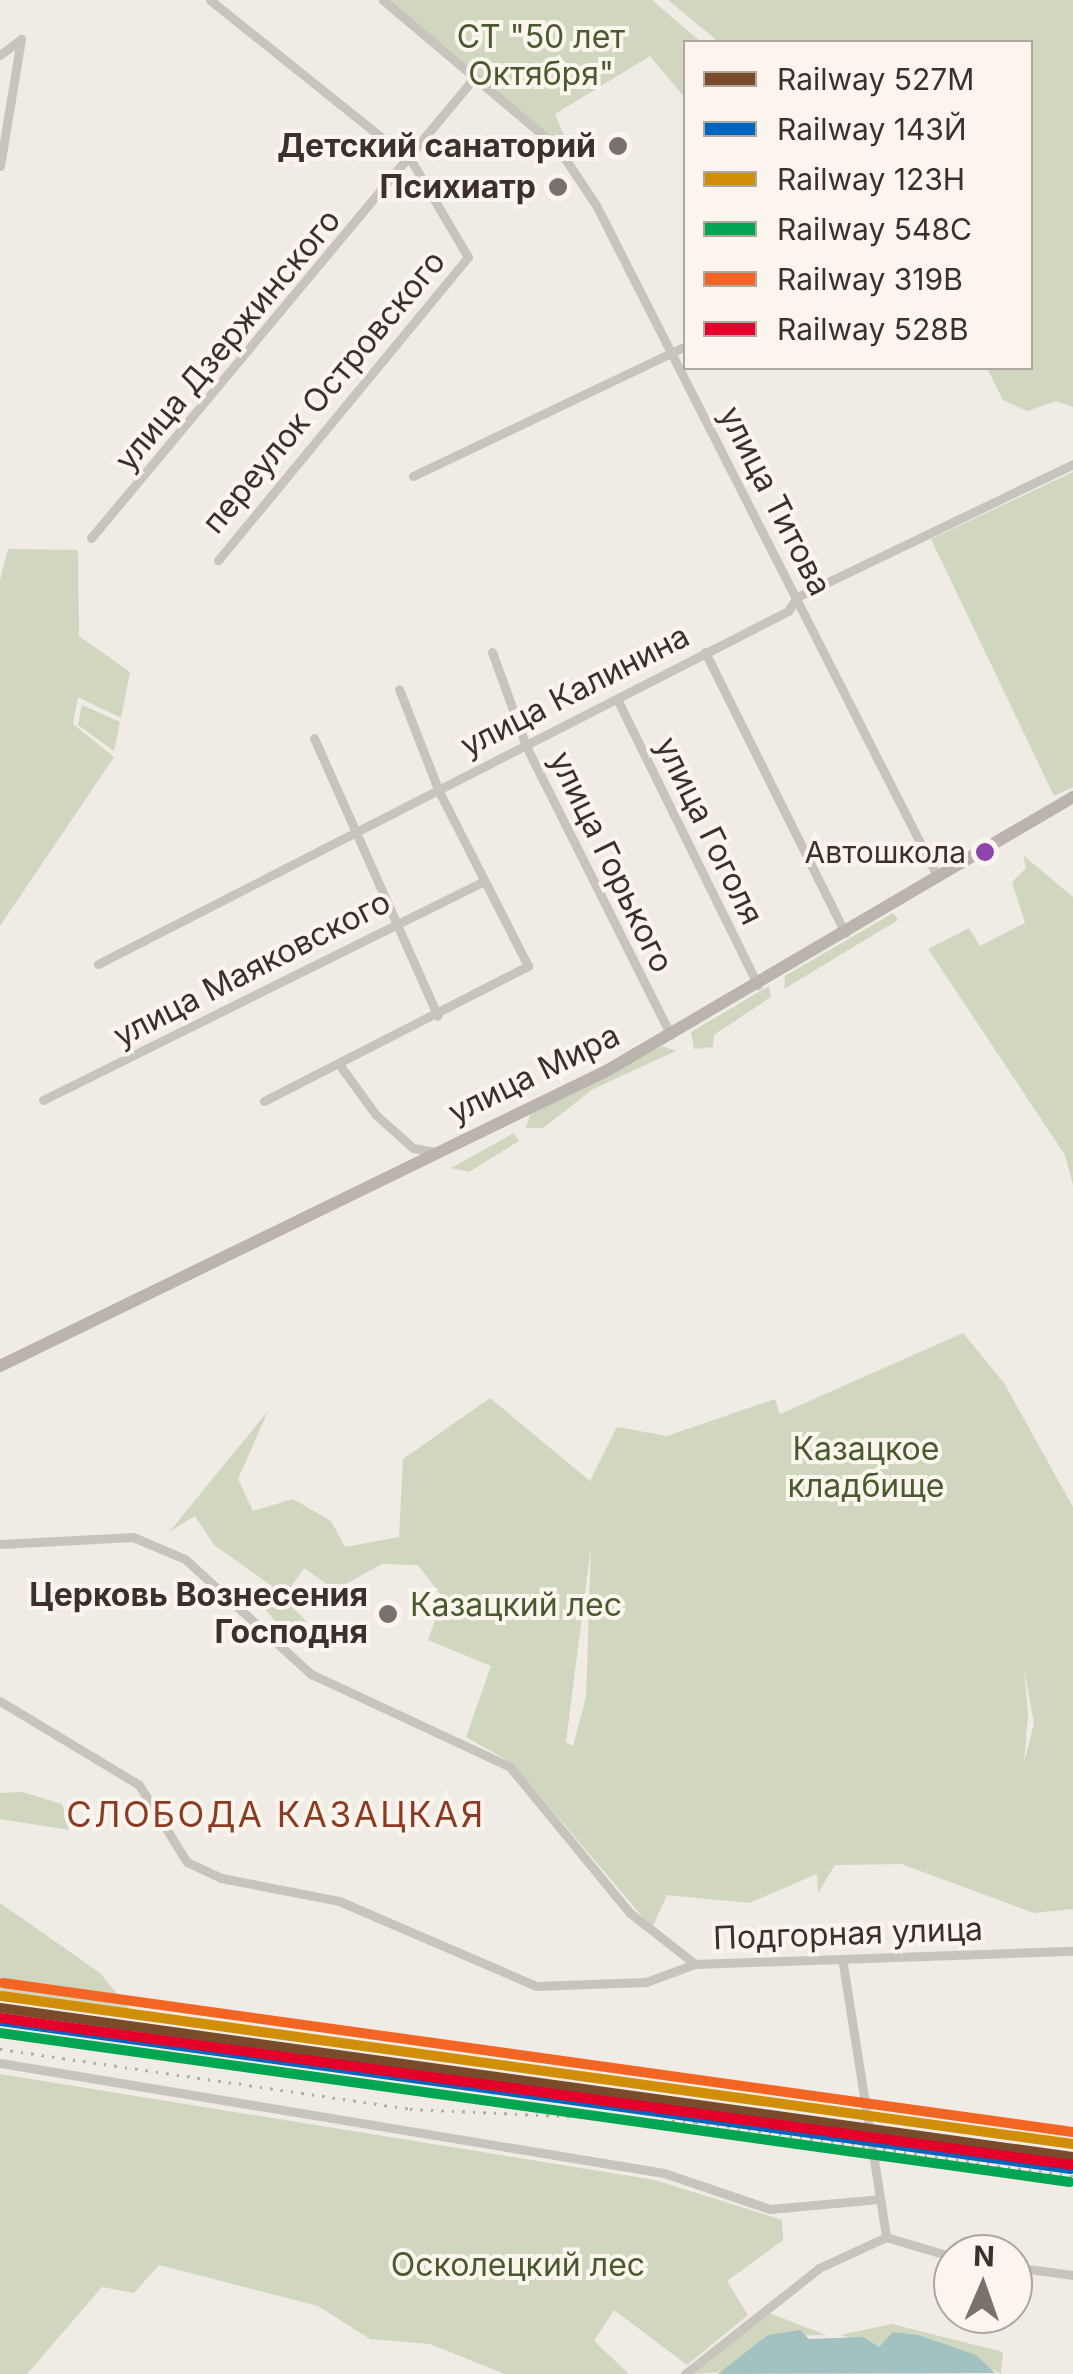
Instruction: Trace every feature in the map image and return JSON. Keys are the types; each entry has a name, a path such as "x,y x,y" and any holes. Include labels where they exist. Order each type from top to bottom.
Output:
{"main road":[{"name":"улица Мира","path":"0,1366 671,1036 935,872 1073,796"}],"street":[{"path":"210,0 412,162"},
{"name":"улица Титова","path":"383,0 558,148 668,349 935,872"},
{"path":"0,55 22,39 0,166"},
{"name":"улица Дзержинского","path":"91,538 412,162 474,78"},
{"name":"переулок Островского","path":"218,560 468,257 412,162"},
{"path":"413,476 668,349 683,346"},
{"name":"улица Калинина","path":"98,964 358,826 526,746 788,611 797,597 1073,464"},
{"name":"улица Горького","path":"492,652 526,746 671,1036"},
{"path":"705,652 844,932"},
{"path":"264,1101 341,1067 528,966 438,789 400,688"},
{"name":"улица Гоголя","path":"618,698 758,985"},
{"path":"314,738 358,826 394,926 438,1016"},
{"name":"улица Маяковского","path":"43,1100 483,882"},
{"path":"341,1067 413,1148 437,1152"},
{"path":"0,1544 132,1537 185,1559 311,1674 510,1767 630,1913 696,1964"},
{"name":"Подгорная улица","path":"0,1700 139,1785 188,1862 221,1878 339,1901 536,1986 646,1982 696,1964 843,1964 1073,1951"},
{"path":"843,1964 876,2117 878,2199 886,2237"},
{"path":"0,2063 664,2173 770,2209 878,2199"},
{"path":"686,2374 819,2268 886,2237 933,2252"},
{"path":"1033,2270 1073,2275"}],"green space":[{"name":"СТ \"50 лет Октября\"","path":"389,0 652,0 699,40 683,40 683,96 650,56 555,114 567,143 560,145"},
{"path":"668,0 1073,0 1073,407 1056,401 1027,411 1003,400 988,370 1033,370 1033,40 717,40"},
{"path":"1073,472 1073,787 1054,796 931,539"},
{"path":"8,549 78,550 79,636 130,672 121,718 78,697 73,724 114,757 0,926 0,580"},
{"path":"82,705 120,722 114,751 78,725"},
{"path":"1023,855 1073,897 1073,1185 1065,1155 928,949 969,928 980,946 1025,923 1012,882 1026,868"},
{"path":"893,913 898,920 784,989 785,976"},
{"path":"769,986 771,997 714,1035 713,1047 694,1049 691,1032"},
{"path":"662,1046 676,1051 593,1089 543,1128 526,1128 530,1115"},
{"path":"514,1133 519,1141 469,1172 451,1168"},
{"path":"963,1333 1004,1383 1073,1507 1073,1909 1034,1913 901,1864 835,1865 818,1893 817,1874 749,1903 667,1895 652,1928 512,1763 466,1737 491,1666 428,1640 443,1598 418,1565 382,1564 335,1590 304,1568 283,1598 306,1621 286,1633 264,1608 272,1586 214,1545 195,1516 169,1532 268,1411 238,1479 253,1511 293,1499 331,1521 345,1547 399,1537 403,1459 490,1398 590,1481 617,1427 667,1436 775,1399 780,1414","holes":["591,1546 586,1697 573,1746 566,1742","1024,1669 1034,1723 1024,1764 1028,1714"]},
{"path":"22,1792 62,1804 69,1830 0,1819 0,1793"},
{"path":"0,1903 100,1973 135,2015 0,1994"},
{"name":"Осколецкий лес","path":"0,2074 655,2180 782,2220 783,2240 727,2281 748,2315 687,2365 614,2310 594,2341 629,2374 505,2374 430,2344 370,2339 318,2306 159,2265 134,2293 102,2287 27,2374 0,2374"},
{"path":"764,2311 826,2335 768,2336 722,2372 693,2374"},
{"path":"892,2324 1003,2352 1001,2374 918,2335 893,2333 879,2347 840,2335"}],"water":[{"path":"800,2330 809,2339 863,2337 879,2347 893,2332 918,2335 976,2355 995,2373 718,2374 768,2335"}],"railway":[{"path":"0,2049 410,2109 696,2122 1073,2176"}],"rail line":[{"name":"319В","path":"3,1983 1073,2132"},
{"name":"123Н","path":"2,1996 1073,2144"},
{"name":"527М","path":"0,2008 1073,2157"},
{"name":"528В","path":"0,2018 1073,2165"},
{"name":"143Й","path":"0,2021 1071,2169"},
{"name":"548С","path":"0,2033 1070,2182"}],"place":[{"name":"Детский санаторий","path":"618,146"},
{"name":"Психиатр","path":"558,187"},
{"name":"Автошкола","path":"985,852"},
{"name":"Церковь Вознесения Господня","path":"388,1614"}],"district":[{"name":"СЛОБОДА КАЗАЦКАЯ","path":"276,1814"}],"park label":[{"name":"Казацкое кладбище","path":"866,1468"},
{"name":"Казацкий лес","path":"516,1605"}]}
